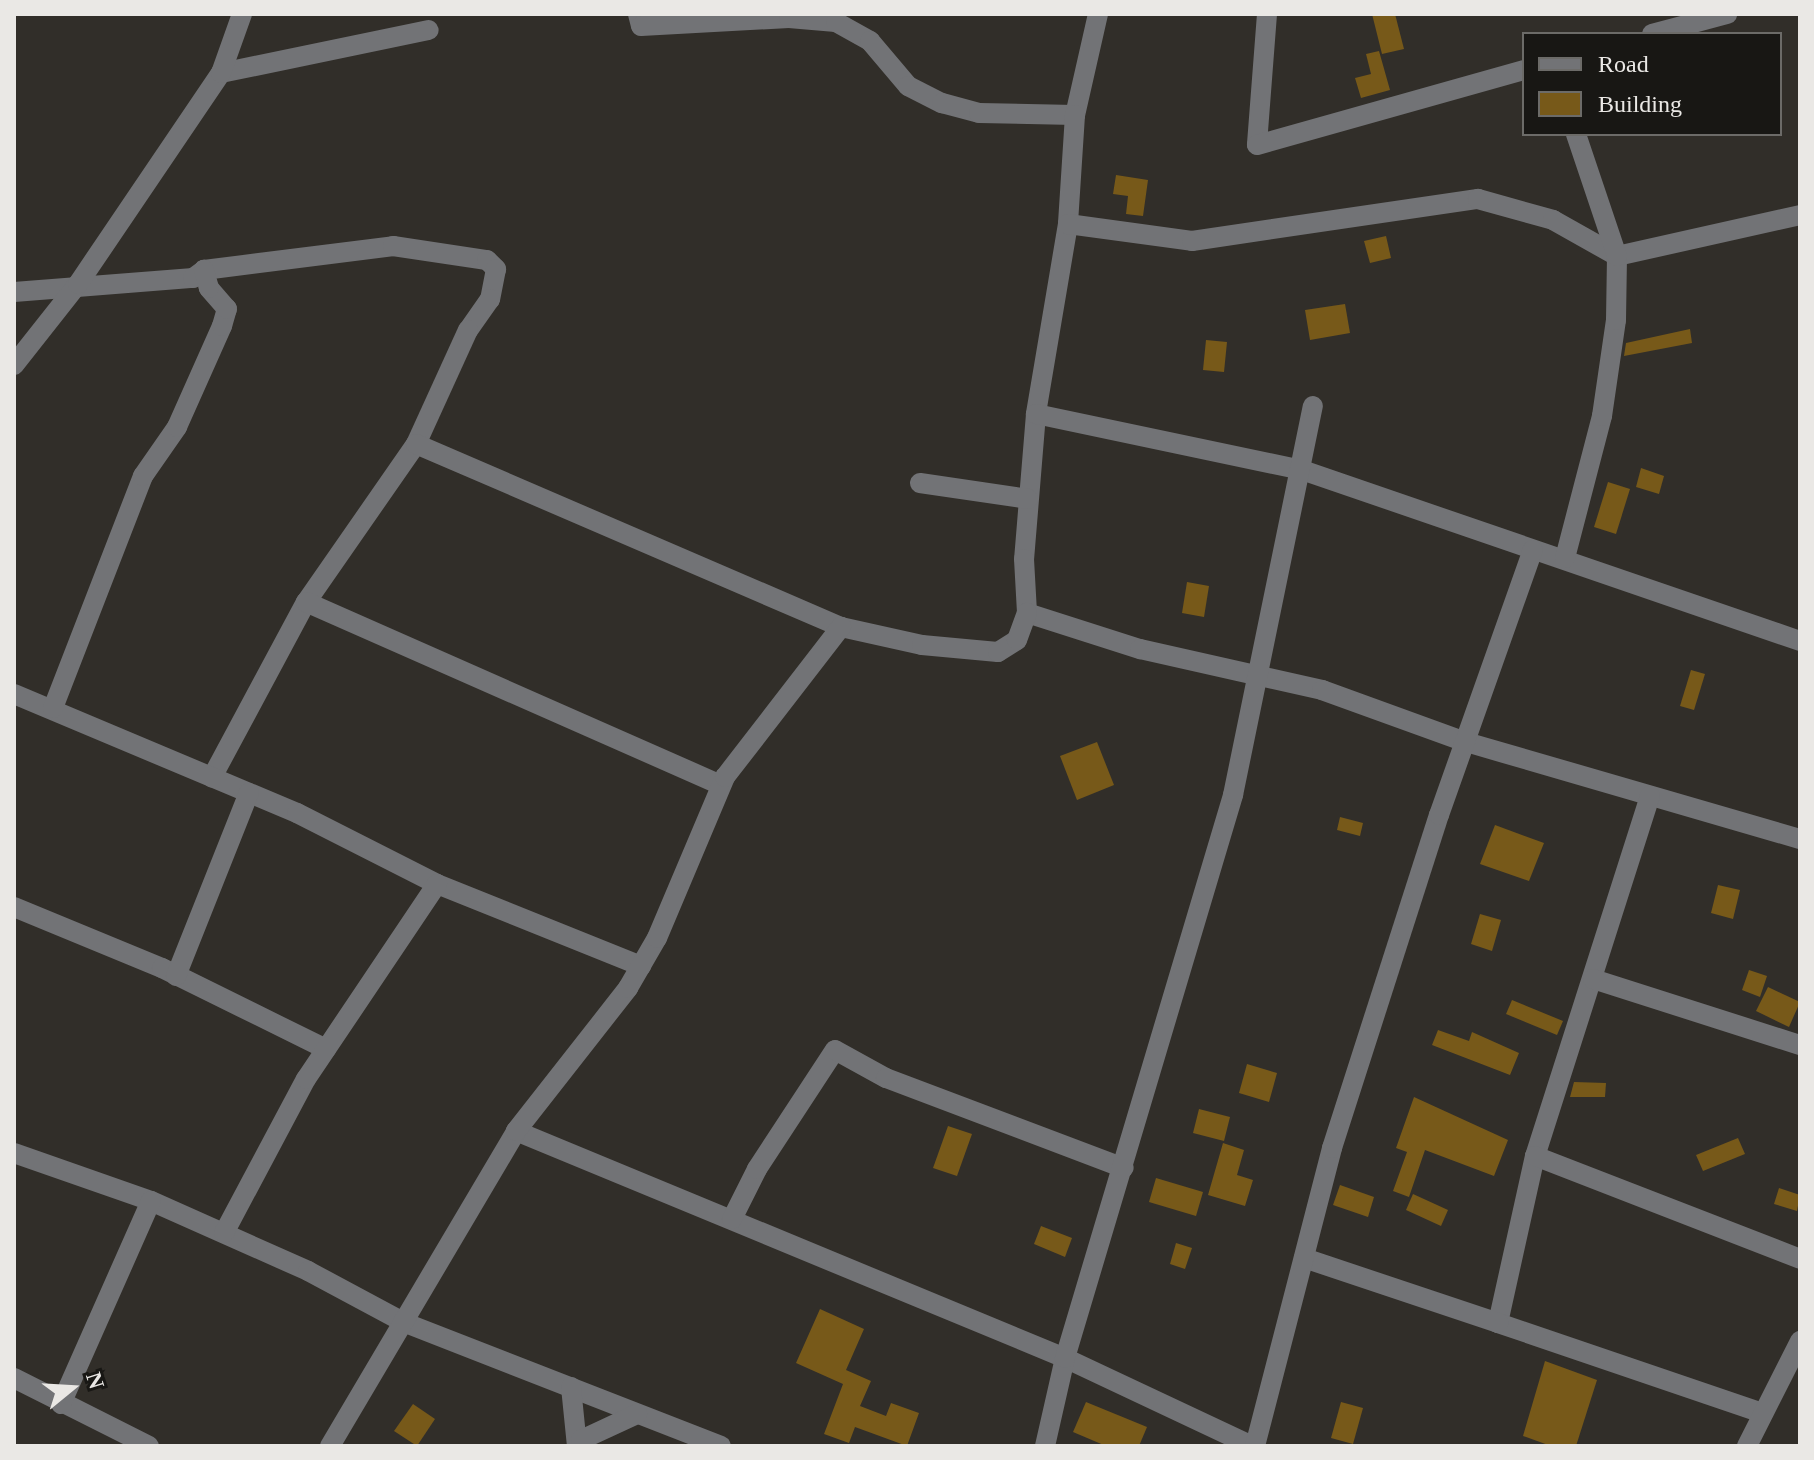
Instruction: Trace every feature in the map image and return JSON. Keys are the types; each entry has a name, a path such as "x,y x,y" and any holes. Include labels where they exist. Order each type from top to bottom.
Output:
{"street":[{"path":"14,365 78,284 221,73 242,14"},
{"path":"638,14 641,26 789,18 836,22 870,41 908,86 942,103 979,113 1075,115"},
{"path":"416,444 841,627 922,645 998,652 1017,640 1027,613 1028,499 1036,414 1068,224 1075,115 1098,14"},
{"path":"1267,14 1257,145 1522,71"},
{"path":"1658,32 1699,17 1727,14"},
{"path":"221,73 429,30"},
{"path":"1565,558 1579,522 1613,362 1617,256 1577,136"},
{"path":"1068,224 1192,241 1478,199 1553,220 1617,256 1800,215"},
{"path":"14,292 78,284 193,278 204,270 393,246 487,260 496,269 494,290 463,340 416,444 306,602 212,777"},
{"path":"53,708 143,476 177,427 222,326 227,309 209,288 204,270"},
{"path":"1045,1446 1065,1358 1233,795 1255,671 1302,470 1313,406"},
{"path":"1036,414 1302,470 1800,641"},
{"path":"920,483 1028,499"},
{"path":"516,1131 1065,1358 1253,1446 1332,1148 1533,550"},
{"path":"306,602 720,785"},
{"path":"1027,613 1166,656 1255,671 1466,742 1800,839"},
{"path":"330,1446 516,1131 641,966 720,785 790,685 841,627"},
{"path":"14,694 249,793 437,884 641,966"},
{"path":"176,976 249,793"},
{"path":"1498,1323 1535,1156 1650,796"},
{"path":"224,1233 326,1049 437,884"},
{"path":"14,907 176,976 326,1049"},
{"path":"1593,979 1800,1045"},
{"path":"732,1219 757,1169 835,1050 886,1078 1124,1168"},
{"path":"14,1153 151,1201 224,1233 403,1322 721,1446"},
{"path":"1535,1156 1800,1259"},
{"path":"61,1404 151,1201"},
{"path":"1304,1258 1763,1413"},
{"path":"1747,1446 1800,1341"},
{"path":"14,1378 149,1446"},
{"path":"571,1387 579,1443 637,1414"}],"building":[{"path":"1372,14 1395,14 1404,49 1382,54"},
{"path":"1379,51 1390,90 1361,98 1355,78 1371,74 1366,54"},
{"path":"1116,175 1148,180 1143,216 1126,214 1128,196 1113,194"},
{"path":"1386,236 1391,258 1370,263 1364,241"},
{"path":"1345,304 1350,333 1310,340 1305,310"},
{"path":"1690,329 1692,343 1624,356 1626,343"},
{"path":"1206,340 1227,342 1224,372 1203,370"},
{"path":"1641,468 1664,476 1659,494 1636,487"},
{"path":"1608,482 1630,489 1616,534 1594,527"},
{"path":"1187,582 1209,586 1204,617 1182,613"},
{"path":"1691,670 1705,674 1694,710 1680,706"},
{"path":"1097,742 1114,785 1077,800 1060,756"},
{"path":"1340,817 1363,823 1360,836 1337,830"},
{"path":"1495,825 1544,843 1529,881 1480,864"},
{"path":"1718,885 1740,890 1733,919 1711,913"},
{"path":"1480,914 1501,920 1492,951 1471,944"},
{"path":"1749,970 1767,976 1760,997 1742,990"},
{"path":"1768,987 1800,1002 1789,1027 1756,1011"},
{"path":"1512,1000 1563,1021 1557,1035 1506,1014"},
{"path":"1438,1030 1469,1041 1472,1032 1519,1053 1510,1075 1432,1045"},
{"path":"1247,1064 1277,1073 1269,1102 1239,1093"},
{"path":"1574,1082 1606,1083 1605,1097 1570,1097"},
{"path":"1414,1097 1508,1140 1494,1176 1425,1150 1409,1197 1393,1191 1407,1152 1396,1148"},
{"path":"1199,1109 1230,1117 1224,1141 1193,1133"},
{"path":"948,1126 972,1134 957,1176 933,1168"},
{"path":"1738,1138 1745,1154 1703,1171 1696,1155"},
{"path":"1223,1143 1244,1150 1237,1175 1253,1180 1245,1206 1208,1195"},
{"path":"1156,1178 1203,1192 1196,1216 1149,1202"},
{"path":"1340,1185 1374,1197 1368,1217 1333,1205"},
{"path":"1779,1188 1800,1195 1797,1211 1774,1204"},
{"path":"1413,1194 1448,1210 1441,1226 1406,1210"},
{"path":"1041,1226 1072,1238 1065,1257 1034,1244"},
{"path":"1176,1243 1192,1248 1185,1269 1170,1264"},
{"path":"820,1309 864,1329 846,1370 871,1381 860,1406 886,1416 891,1403 919,1413 907,1446 855,1427 849,1443 824,1434 843,1384 796,1363"},
{"path":"1545,1361 1597,1380 1576,1446 1551,1446 1523,1436"},
{"path":"1086,1402 1147,1427 1139,1446 1106,1446 1073,1432"},
{"path":"1341,1402 1363,1408 1353,1444 1331,1438"},
{"path":"413,1404 435,1419 417,1446 394,1431"}]}
